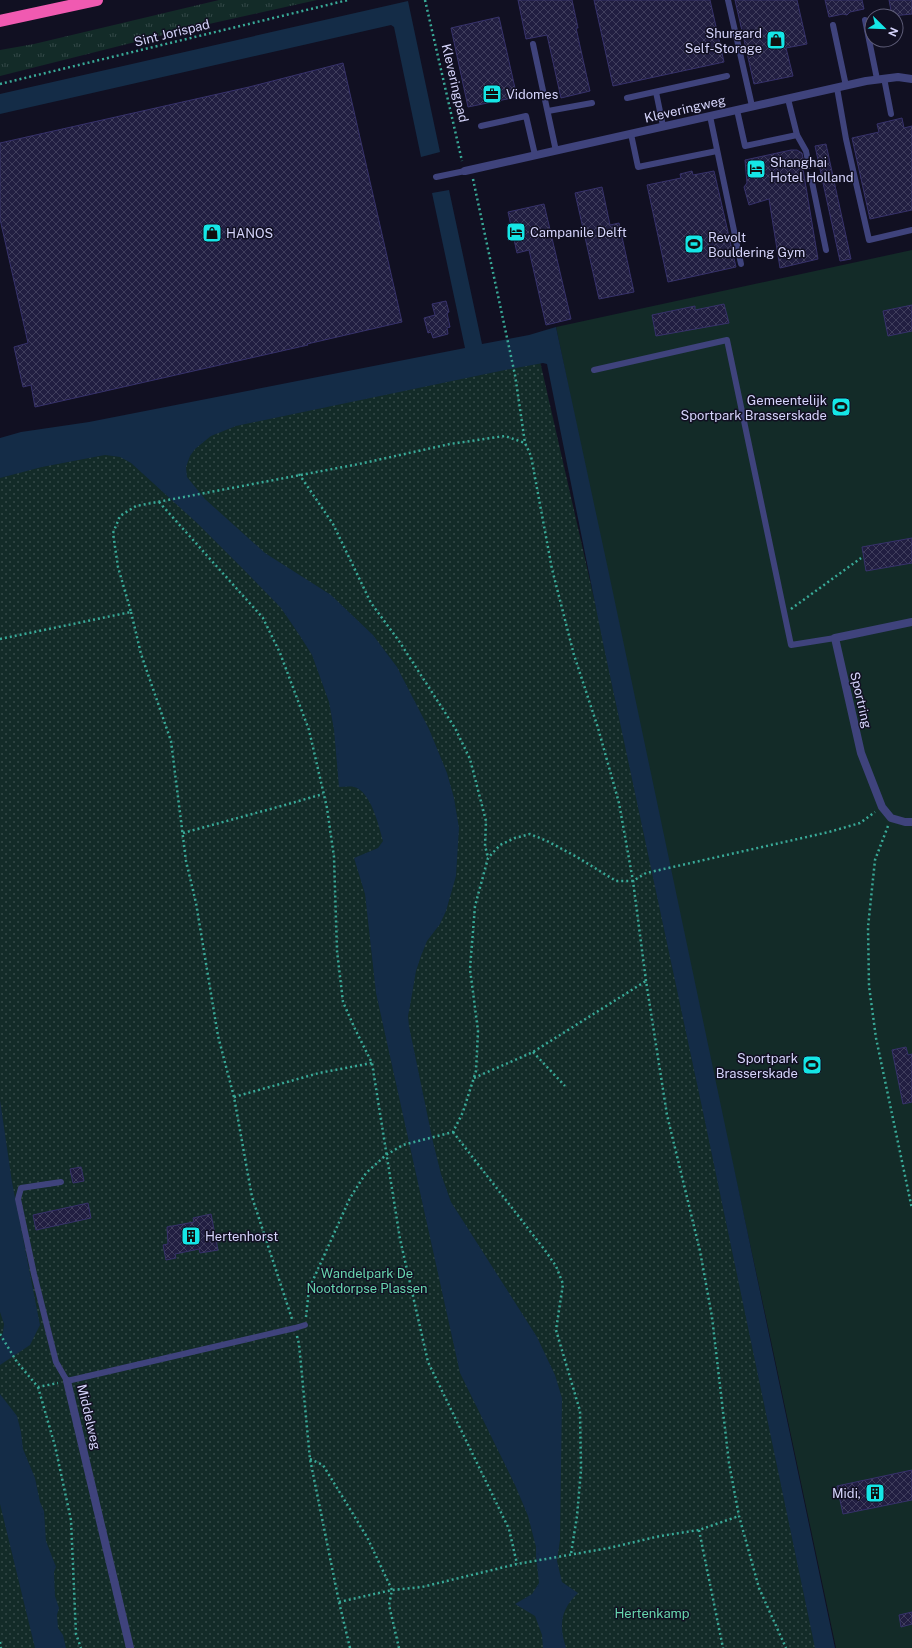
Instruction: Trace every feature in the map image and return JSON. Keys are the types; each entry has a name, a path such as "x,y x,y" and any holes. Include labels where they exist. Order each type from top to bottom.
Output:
{"highway":[{"path":"0,21 97,0"}],"street":[{"name":"Kleveringweg","path":"468,170 752,106 880,79 898,77 912,79"},
{"path":"835,638 912,622"},
{"name":"Sportring","path":"835,638 861,753 882,808 891,818"},
{"path":"891,818 905,822 912,822"},
{"name":"Middelweg","path":"68,1381 130,1648"}],"lane":[{"path":"728,0 752,106"},
{"path":"833,26 846,86"},
{"path":"533,44 556,150"},
{"path":"872,48 891,114"},
{"path":"627,98 727,76"},
{"path":"837,88 846,139 869,240 912,230"},
{"path":"656,92 664,126"},
{"path":"788,99 797,135 806,151 809,166"},
{"path":"548,112 592,103"},
{"path":"737,110 745,146 797,135"},
{"path":"481,126 526,116 535,155"},
{"path":"710,116 741,264"},
{"path":"631,134 638,167 717,151"},
{"path":"436,177 468,170"},
{"path":"811,177 826,250"},
{"path":"594,370 727,340 791,645 835,638"},
{"path":"61,1182 21,1188 18,1199 34,1274 56,1362 68,1381"},
{"name":"Middelweg","path":"68,1381 305,1325"}],"path":[{"name":"Sint Jorispad","path":"0,84 348,0"},
{"name":"Kleveringpad","path":"425,0 468,170 515,375 525,443 531,456 552,569 574,656 598,728 619,803 633,881 646,982 667,1115 700,1251 712,1317 729,1463 739,1516 759,1588 786,1648"},
{"path":"350,1648 339,1602 310,1459 299,1344 252,1197 234,1097 218,1036 196,903 186,862 172,740 141,654 118,567 113,533 120,516 136,506 299,474 359,464 450,444 505,436 525,443"},
{"path":"299,474 333,524 372,603 399,641 455,728 470,759 486,821 485,846 488,858"},
{"path":"159,502 264,618 280,653 309,730 323,794 334,857 337,951 343,1002 372,1063 400,1239 428,1362 509,1529 517,1564"},
{"path":"784,614 861,558"},
{"path":"0,640 131,612"},
{"path":"183,833 323,794"},
{"path":"305,1325 309,1288 350,1198 366,1173 386,1155 403,1145 439,1137 453,1132 463,1112 476,1071 478,1032 470,969 475,906 488,858 500,845 515,838 530,834 577,857 616,881 633,881 646,873 829,832 860,823 882,808"},
{"path":"891,818 875,860 868,928 869,986 876,1038 912,1208"},
{"path":"473,1078 533,1052 646,982"},
{"path":"533,1052 565,1086"},
{"path":"234,1097 319,1073 372,1063"},
{"path":"453,1132 544,1249 556,1266 563,1284 556,1330 580,1411 581,1470 577,1516 571,1554"},
{"path":"0,1334 16,1362 38,1387 55,1446 71,1520 76,1634 81,1648"},
{"path":"38,1387 68,1381"},
{"path":"310,1459 323,1465 367,1537 392,1590 389,1605 399,1648"},
{"path":"339,1602 392,1590 422,1587 532,1561 609,1548 660,1536 699,1530 739,1516"},
{"path":"699,1530 723,1648"},
{"path":"0,1642 2,1648"}],"green space":[{"path":"219,0 317,0 191,28 0,76 0,50 34,44"},
{"name":"Sportpark Brasserskade","path":"912,250 912,1648 836,1648 651,789 556,327"},
{"name":"Wandelpark De Nootdorpse Plassen","path":"537,348 607,655 819,1648 0,1648 0,461"}],"water":[{"path":"408,1 440,152 421,157 394,27 391,25 0,114 0,94"},
{"path":"449,190 482,344 529,335 556,327 835,1648 815,1648 603,643 547,364 543,363 505,370 236,426 211,436 195,449 190,456 186,467 187,477 205,499 265,553 331,595 373,635 397,667 429,729 447,773 454,798 459,828 456,876 446,911 440,924 427,941 416,971 408,1016 409,1026 433,1142 441,1174 451,1202 537,1337 555,1375 562,1398 560,1540 557,1561 562,1582 578,1593 572,1599 564,1612 562,1633 566,1648 543,1648 542,1635 535,1616 515,1604 532,1594 539,1583 536,1547 528,1516 515,1485 460,1373 376,993 365,894 354,858 378,848 383,841 377,819 370,802 365,795 354,787 339,787 334,730 329,702 312,655 281,608 197,523 131,463 120,457 105,455 42,467 0,478 0,438 21,432 89,422 465,348 432,193"},
{"path":"0,1100 12,1182 40,1325 30,1345 0,1365 0,1341 4,1324 0,1312"},
{"path":"0,1394 17,1416 23,1449 35,1478 40,1502 44,1511 46,1541 56,1567 54,1572 55,1596 59,1608 57,1615 58,1628 63,1635 66,1648 35,1648 0,1504"}],"building":[{"path":"518,0 572,0 578,28 576,28 590,91 561,98 547,35 526,39"},
{"path":"594,0 710,0 724,62 613,86"},
{"path":"735,0 797,0 807,44 786,48 793,76 754,84"},
{"path":"825,0 862,0 864,9 850,12 847,15 843,14 829,17"},
{"path":"889,0 912,0 912,14 904,15 904,8 890,8"},
{"path":"499,17 517,97 468,107 451,28"},
{"path":"343,63 402,322 35,407 31,385 23,387 14,347 28,343 0,219 0,143 249,87"},
{"path":"902,118 904,128 912,126 912,210 870,219 852,138 879,132 877,124"},
{"path":"826,144 851,259 840,261 815,146"},
{"path":"797,150 802,153 804,163 802,163 818,259 780,268 769,199 749,205 744,187 747,183 745,160"},
{"path":"692,171 693,175 714,171 736,267 668,282 647,185 681,178 680,174"},
{"path":"602,187 610,225 619,223 634,292 599,299 575,193"},
{"path":"544,204 571,319 546,325 529,250 517,253 508,212"},
{"path":"446,301 449,312 447,313 450,327 447,328 448,334 433,338 431,332 428,333 424,318 435,315 432,304"},
{"path":"724,304 729,323 656,336 652,315 695,306 695,310"},
{"path":"912,305 912,331 888,336 883,311"},
{"path":"912,538 912,563 866,571 862,547"},
{"path":"906,1047 908,1055 912,1054 912,1102 903,1104 892,1050"},
{"path":"81,1167 84,1181 73,1183 70,1169"},
{"path":"88,1203 91,1218 36,1230 33,1215"},
{"name":"Hertenhorst","path":"211,1214 218,1250 200,1253 199,1249 175,1254 176,1258 166,1260 163,1245 168,1244 167,1227 194,1222 193,1218"},
{"name":"Midi,","path":"912,1470 912,1500 843,1514 837,1486"},
{"path":"912,1612 912,1624 901,1627 899,1615"}],"place":[{"name":"Shurgard Self-Storage","path":"776,40"},
{"name":"Vidomes","path":"492,94"},
{"name":"Shanghai Hotel Holland","path":"756,169"},
{"name":"Campanile Delft","path":"516,232"},
{"name":"HANOS","path":"212,233"},
{"name":"Revolt Bouldering Gym","path":"694,244"},
{"name":"Gemeentelijk Sportpark Brasserskade","path":"841,407"},
{"name":"Sportpark Brasserskade","path":"812,1065"},
{"name":"Hertenhorst","path":"191,1236"},
{"name":"Midi,","path":"875,1493"}],"park label":[{"name":"Hertenkamp","path":"652,1613"}]}
